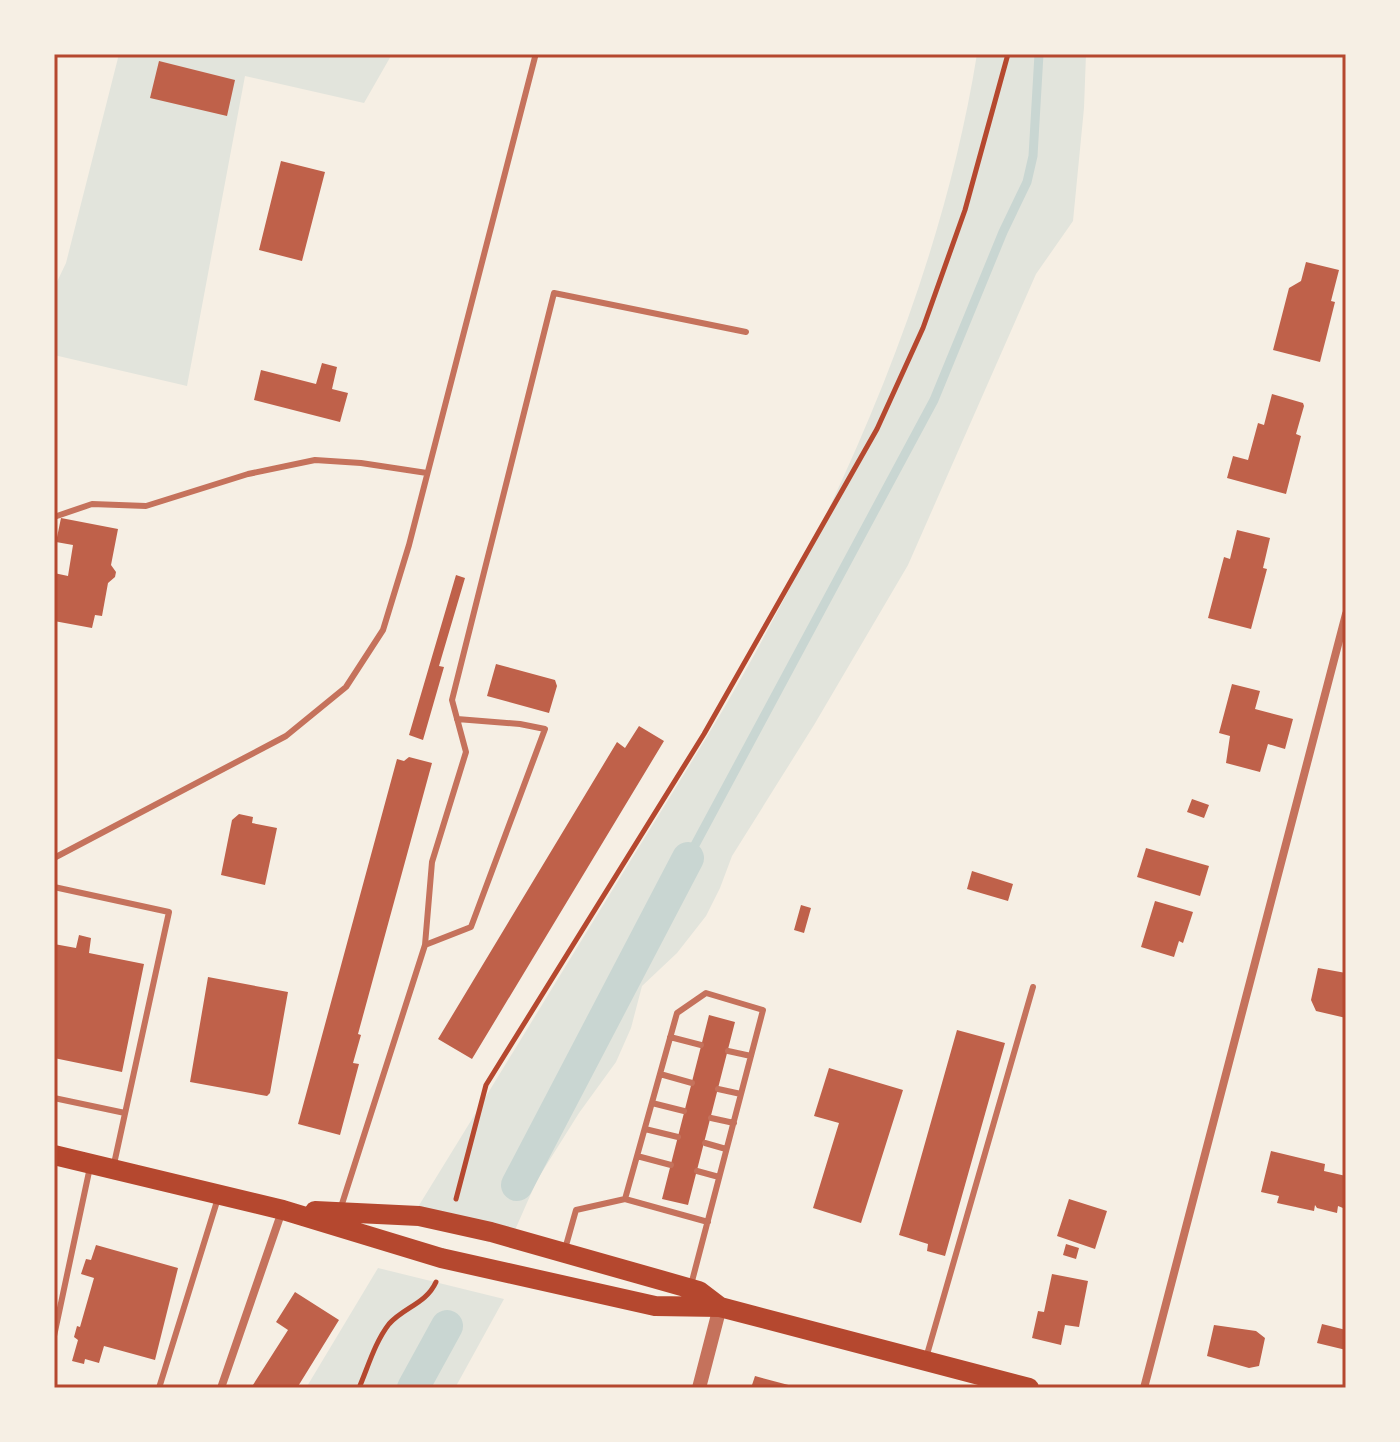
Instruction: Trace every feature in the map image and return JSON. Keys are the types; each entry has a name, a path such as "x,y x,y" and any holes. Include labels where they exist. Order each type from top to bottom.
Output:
{"main road":[{"path":"54,1155 283,1210 337,1219 441,1258 655,1306 720,1307 1029,1388"},
{"path":"337,1219 419,1216 450,1223 691,1288 720,1307"}],"street":[{"path":"1144,1388 1346,614"},
{"path":"221,1388 283,1210"},
{"path":"699,1388 720,1307"}],"lane":[{"path":"54,858 286,736 346,687 383,630 535,57"},
{"path":"337,1219 425,945 432,862 466,752 452,700 554,293 746,332"},
{"path":"54,517 92,504 146,506 248,474 315,460 427,473"},
{"path":"425,945 471,927 545,729 457,719"},
{"path":"54,887 169,912 113,1169"},
{"path":"925,1361 1033,987"},
{"path":"625,1199 677,1013 706,993 763,1010 691,1288"},
{"path":"670,1037 701,1045"},
{"path":"728,1051 751,1056"},
{"path":"660,1074 692,1083"},
{"path":"718,1089 741,1094"},
{"path":"54,1098 125,1113"},
{"path":"652,1103 684,1111"},
{"path":"711,1118 734,1123"},
{"path":"645,1129 678,1137"},
{"path":"705,1143 726,1149"},
{"path":"637,1156 671,1165"},
{"path":"54,1336 91,1164"},
{"path":"697,1171 719,1177"},
{"path":"159,1388 219,1194"},
{"path":"564,1253 576,1210 625,1199 708,1222"}],"path":[{"path":"450,1223 486,1085 704,734 877,429 923,328 965,210 1008,54"},
{"path":"359,1388 388,1326 428,1296 436,1281"}],"shaded area":[{"path":"119,54 392,54 364,103 245,76 187,386 54,355 54,288 66,263"},
{"path":"977,54 1086,54 1073,221 1036,274 908,565 732,856 706,916 677,953 642,986 631,1028 616,1062 537,1180 515,1230 418,1207 720,715 826,515 890,366 918,289 962,133"},
{"path":"378,1268 504,1299 455,1388 306,1388"}],"building":[{"path":"159,61 235,80 227,116 150,98"},
{"path":"281,161 325,172 302,261 259,250"},
{"path":"1306,262 1339,270 1331,301 1335,302 1320,362 1273,350 1289,288 1301,281"},
{"path":"322,363 337,367 332,389 348,393 340,422 254,400 261,370 316,384"},
{"path":"1272,394 1303,403 1304,406 1296,434 1301,436 1286,494 1227,478 1233,456 1248,460 1258,423 1264,425"},
{"path":"61,518 118,529 111,565 116,572 115,577 108,583 102,616 95,615 92,628 54,621 54,573 68,576 73,545 56,542"},
{"path":"1237,530 1270,538 1263,568 1267,569 1251,629 1208,618 1224,557 1230,559"},
{"path":"456,575 465,578 439,666 444,667 423,740 409,735"},
{"path":"496,664 555,680 557,686 549,713 487,696"},
{"path":"1232,684 1260,691 1255,709 1293,719 1285,749 1268,744 1260,772 1226,763 1230,736 1219,733"},
{"path":"639,726 664,741 472,1059 438,1039 617,742 625,748"},
{"path":"409,757 432,763 358,1034 361,1035 353,1063 359,1064 340,1135 298,1124 397,759 404,761"},
{"path":"1192,799 1209,805 1204,818 1187,812"},
{"path":"239,814 253,817 252,823 277,828 265,885 221,875 232,820"},
{"path":"1146,848 1209,866 1200,896 1137,877"},
{"path":"972,871 1013,884 1008,901 967,889"},
{"path":"1155,901 1193,912 1183,943 1179,941 1174,957 1141,947"},
{"path":"801,905 811,908 804,933 794,930"},
{"path":"79,935 91,938 89,953 144,964 122,1072 54,1058 54,944 76,948"},
{"path":"1318,968 1346,973 1346,1018 1316,1011 1311,1000"},
{"path":"208,977 288,992 267,1096 190,1082"},
{"path":"709,1015 735,1022 688,1205 662,1199"},
{"path":"957,1030 1005,1043 945,1256 927,1251 928,1244 899,1235"},
{"path":"829,1068 903,1090 861,1223 813,1208 839,1123 814,1116"},
{"path":"1271,1151 1325,1164 1324,1171 1346,1176 1343,1208 1338,1206 1337,1213 1315,1205 1314,1211 1277,1203 1279,1196 1261,1192"},
{"path":"1069,1199 1107,1211 1095,1249 1057,1236"},
{"path":"1066,1244 1079,1248 1076,1259 1063,1255"},
{"path":"96,1245 178,1268 155,1360 104,1346 99,1363 85,1359 84,1364 72,1361 78,1340 74,1337 77,1326 80,1327 94,1278 81,1274 86,1259 91,1260"},
{"path":"1052,1274 1088,1281 1079,1327 1065,1325 1061,1345 1032,1338 1038,1311 1044,1312"},
{"path":"295,1292 339,1320 297,1388 251,1388 288,1330 276,1322"},
{"path":"1322,1324 1346,1330 1346,1350 1317,1343"},
{"path":"1214,1325 1256,1331 1265,1338 1259,1366 1249,1368 1207,1356"},
{"path":"755,1376 796,1387 796,1388 751,1388"}],"waterway":[{"path":"688,858 934,400 1003,232 1027,182 1033,156 1039,54"},
{"path":"517,1185 688,858"},
{"path":"413,1388 447,1326"}]}
